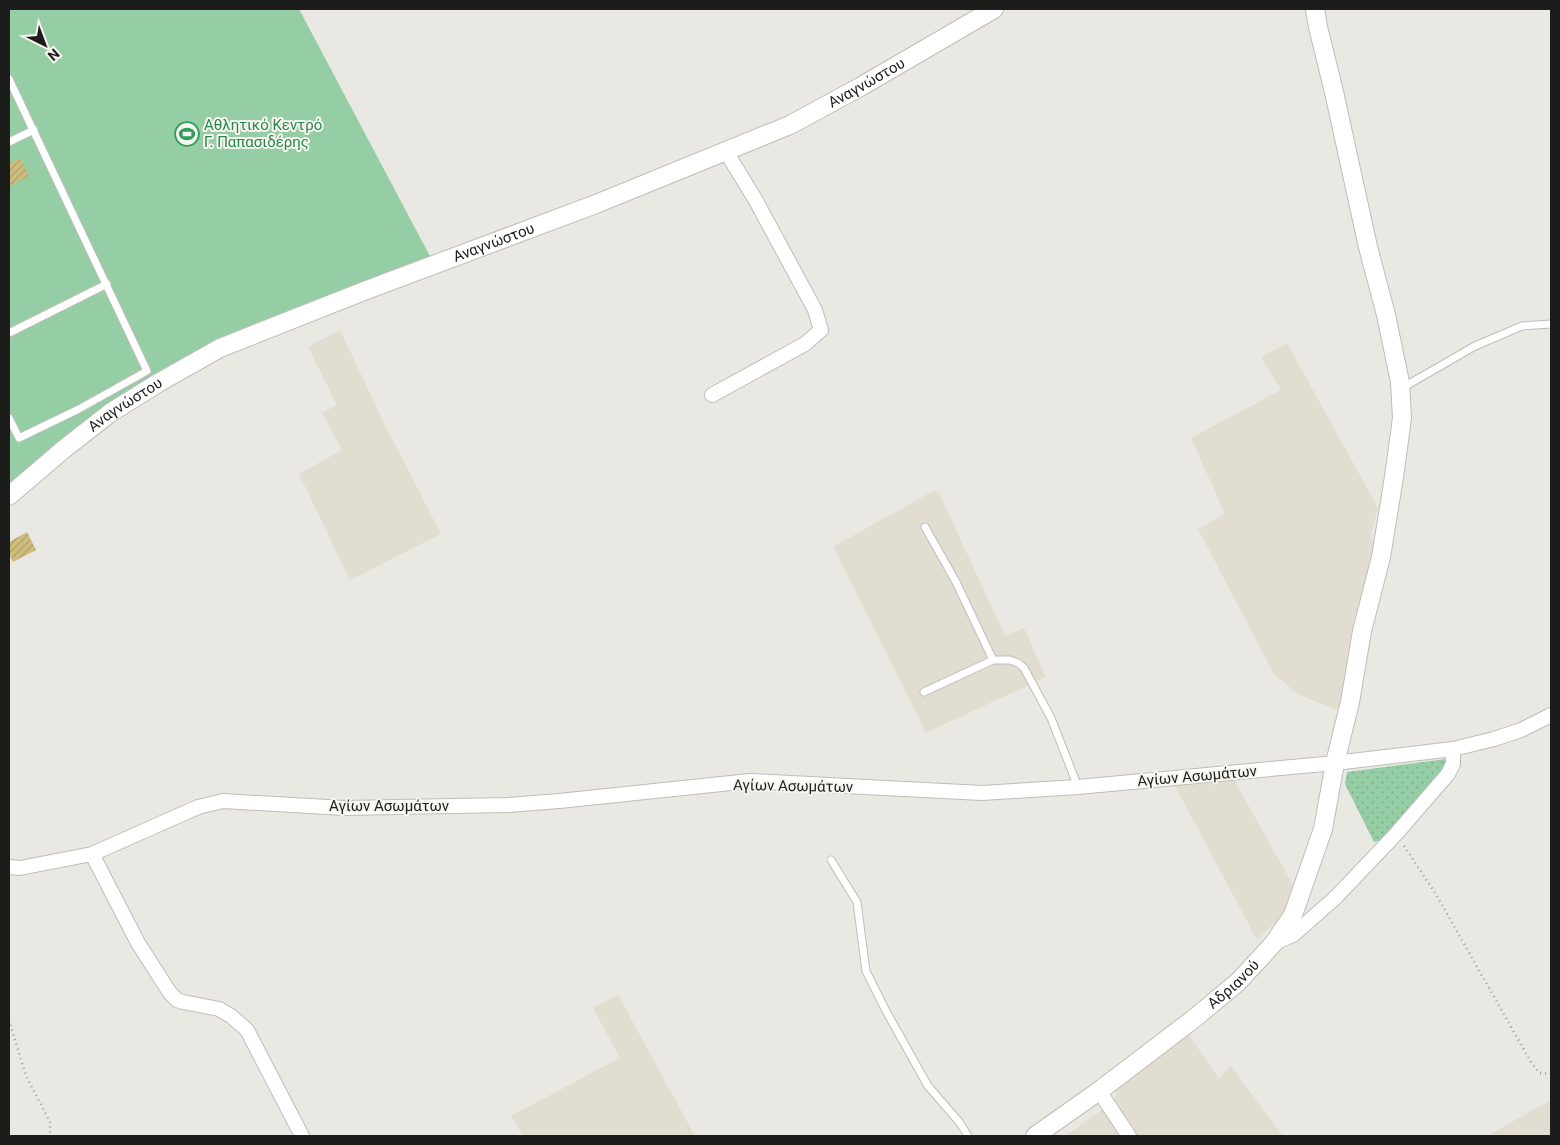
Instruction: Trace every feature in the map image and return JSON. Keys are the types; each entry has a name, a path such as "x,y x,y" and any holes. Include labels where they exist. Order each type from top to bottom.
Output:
{"street":[{"name":"Αναγνώστου","path":"9,496 153,377 220,348 364,291 596,204 790,125 860,87 994,9"},
{"name":"Αδριανού","path":"1035,1136 1099,1092 1238,982 1274,943 1293,916 1323,829 1350,702 1362,631 1381,557 1402,418 1400,389 1386,314 1368,247 1318,27 1316,9"},
{"path":"712,396 805,344 821,330 815,310 756,199 725,150"},
{"name":"Αγίων Ασωμάτων","path":"9,867 20,868 92,854 198,806 223,801 344,808 508,805 750,781 982,793 1078,787 1336,763 1452,749 1521,730 1551,715"},
{"path":"1274,943 1293,935 1335,898 1396,834 1448,774 1453,764 1452,749"},
{"path":"92,854 138,943 170,993 177,1000 183,1002 219,1009 248,1030 302,1136"},
{"path":"1099,1092 1129,1136"}],"lane":[{"path":"9,79 153,377 79,408 19,438 9,418"},
{"path":"9,142 34,130"},
{"path":"9,334 107,284"},
{"path":"1400,389 1475,346 1522,326 1551,324"},
{"path":"925,527 956,582 993,660"},
{"path":"924,692 993,660 1010,660 1018,663 1024,668 1051,718 1078,787"},
{"path":"831,860 857,902 866,971 928,1086 960,1123 968,1136"}],"path":[{"path":"1396,834 1437,896 1532,1064 1540,1073 1551,1074"},
{"path":"9,1020 26,1076 50,1122 50,1136"}],"shaded area":[{"path":"340,330 384,423 441,534 350,580 299,474 342,450 322,413 337,405 308,347"},
{"path":"1287,343 1378,508 1370,538 1375,543 1338,710 1299,695 1274,674 1198,529 1225,514 1191,438 1281,390 1261,357"},
{"path":"935,490 940,495 1005,636 1024,628 1046,677 926,733 833,547"},
{"path":"1234,780 1296,890 1280,918 1257,940 1174,784"},
{"path":"618,995 695,1136 523,1136 511,1116 620,1058 593,1008"},
{"path":"1188,1034 1219,1078 1231,1066 1283,1136 1065,1136 1106,1107 1117,1095 1115,1090 1118,1082"},
{"path":"1551,1100 1551,1136 1487,1136"}],"green space":[{"name":"Αθλητικό Κεντρό Γ. Παπασιδέρης","path":"9,9 299,9 432,260 224,342 9,490"},
{"path":"1446,759 1449,764 1387,838 1374,842 1345,784 1347,772"}],"building":[{"path":"20,158 29,176 9,186 9,164"},
{"path":"27,532 36,550 13,562 9,554 9,542"}],"place":[{"name":"Αθλητικό Κεντρό Γ. Παπασιδέρης","path":"187,134"}]}
